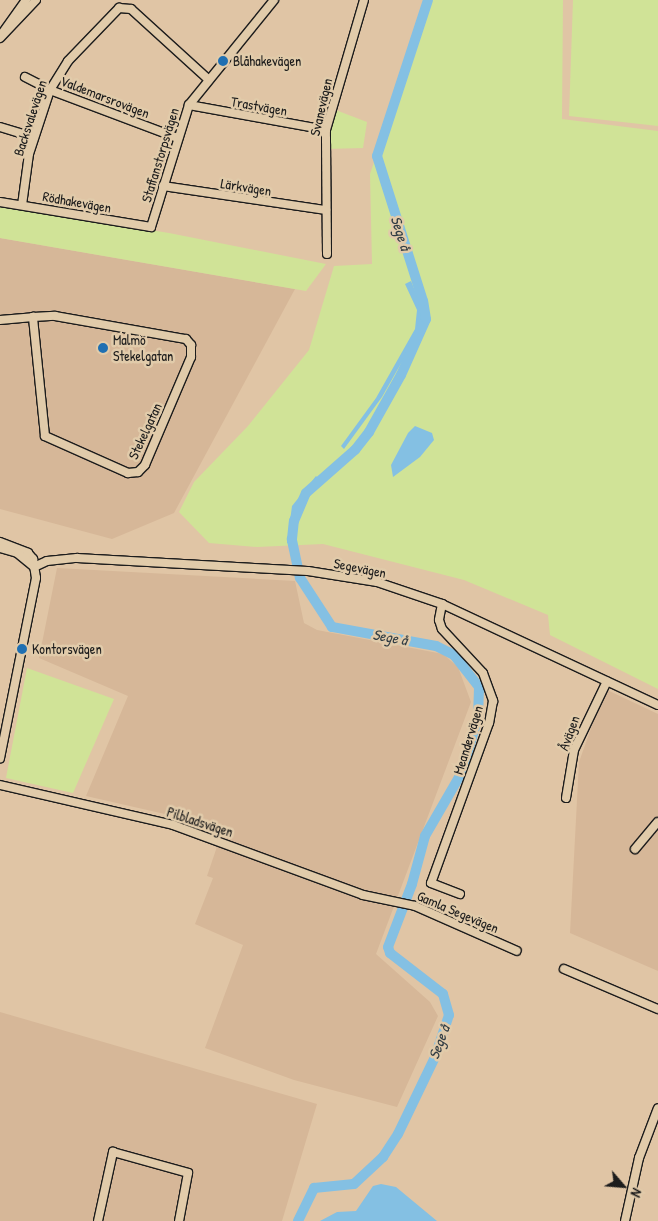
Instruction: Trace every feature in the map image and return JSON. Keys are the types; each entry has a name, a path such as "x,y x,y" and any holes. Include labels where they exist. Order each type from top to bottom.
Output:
{"street":[{"path":"0,38 8,21 26,0"},
{"path":"0,38 36,0"},
{"name":"Staffanstorpsvägen","path":"151,226 189,104 274,0"},
{"name":"Svanevägen","path":"327,254 326,130 364,0"},
{"name":"Backsvalevägen","path":"22,205 33,138 50,90 72,57 119,8 125,7 134,11 208,79"},
{"name":"Valdemarsrovägen","path":"25,77 50,90 178,138"},
{"name":"Trastvägen","path":"189,104 326,130"},
{"path":"0,127 33,138"},
{"name":"Lärkvägen","path":"163,186 326,210"},
{"name":"Rödhakevägen","path":"0,202 151,226"},
{"name":"Stekelgatan","path":"0,320 33,317 55,316 186,339 191,345 191,357 145,466 138,472 128,473 45,436 33,317"},
{"path":"0,542 25,551 33,559 36,585 0,758"},
{"path":"0,548 17,553 34,567"},
{"name":"Segevägen","path":"34,567 47,561 77,558 297,571 377,582 442,604 658,705"},
{"name":"Meandervägen","path":"442,604 439,620 442,630 483,673 493,701 489,723 459,812 432,883 460,894"},
{"name":"Åvägen","path":"566,798 574,750 607,681"},
{"name":"Pilbladsvägen","path":"0,785 173,825 363,895 390,900"},
{"path":"635,849 658,822"},
{"name":"Gamla Segevägen","path":"390,900 415,906 517,951"},
{"path":"564,970 658,1009"},
{"path":"625,1221 638,1158 658,1108"},
{"path":"98,1221 113,1152 188,1173 178,1221"}],"shaded area":[{"path":"0,238 295,289 174,513 112,539 0,509"},
{"path":"57,568 295,581 304,623 317,630 443,654 458,667 471,702 376,954 430,1002 438,1016 397,1107 294,1080 205,1048 243,945 195,924 213,878 207,876 222,832 191,820 86,796 128,696 39,658"},
{"path":"605,689 658,714 658,971 570,933 579,762"},
{"path":"0,1012 317,1104 282,1221 0,1221"}],"green space":[{"path":"428,0 563,0 562,119 658,131 658,689 550,635 548,615 464,580 323,544 257,547 209,543 179,512 194,482 248,426 309,350 334,266 372,264 370,174"},
{"path":"573,0 658,0 658,126 569,116"},
{"path":"333,109 367,122 363,148 326,149"},
{"path":"0,206 169,233 326,264 306,291 0,238"},
{"path":"27,668 114,699 73,793 6,778"}],"water":[{"path":"411,281 423,310 420,330 382,397 344,449 341,446 376,398 415,329 417,310 405,284"},
{"path":"415,426 432,433 434,440 420,457 393,477 391,465 408,433"},
{"path":"316,476 318,478 306,489 296,507 289,531 290,544 287,543 292,506"},
{"path":"381,1184 396,1187 437,1221 320,1221 337,1212 356,1211 373,1186"}],"waterway":[{"name":"Sege å","path":"298,1221 314,1188 354,1184 383,1157 398,1134 435,1057 449,1015 443,994 390,953 388,947 412,884 425,836 462,772 478,717 479,687 454,655 436,646 332,627 300,578 292,539 294,521 306,493 355,450 369,432 401,375 426,319 423,301 377,156 428,0"}],"place":[{"name":"Blåhakevägen","path":"223,61"},
{"name":"Malmö Stekelgatan","path":"103,348"},
{"name":"Kontorsvägen","path":"22,649"}]}
